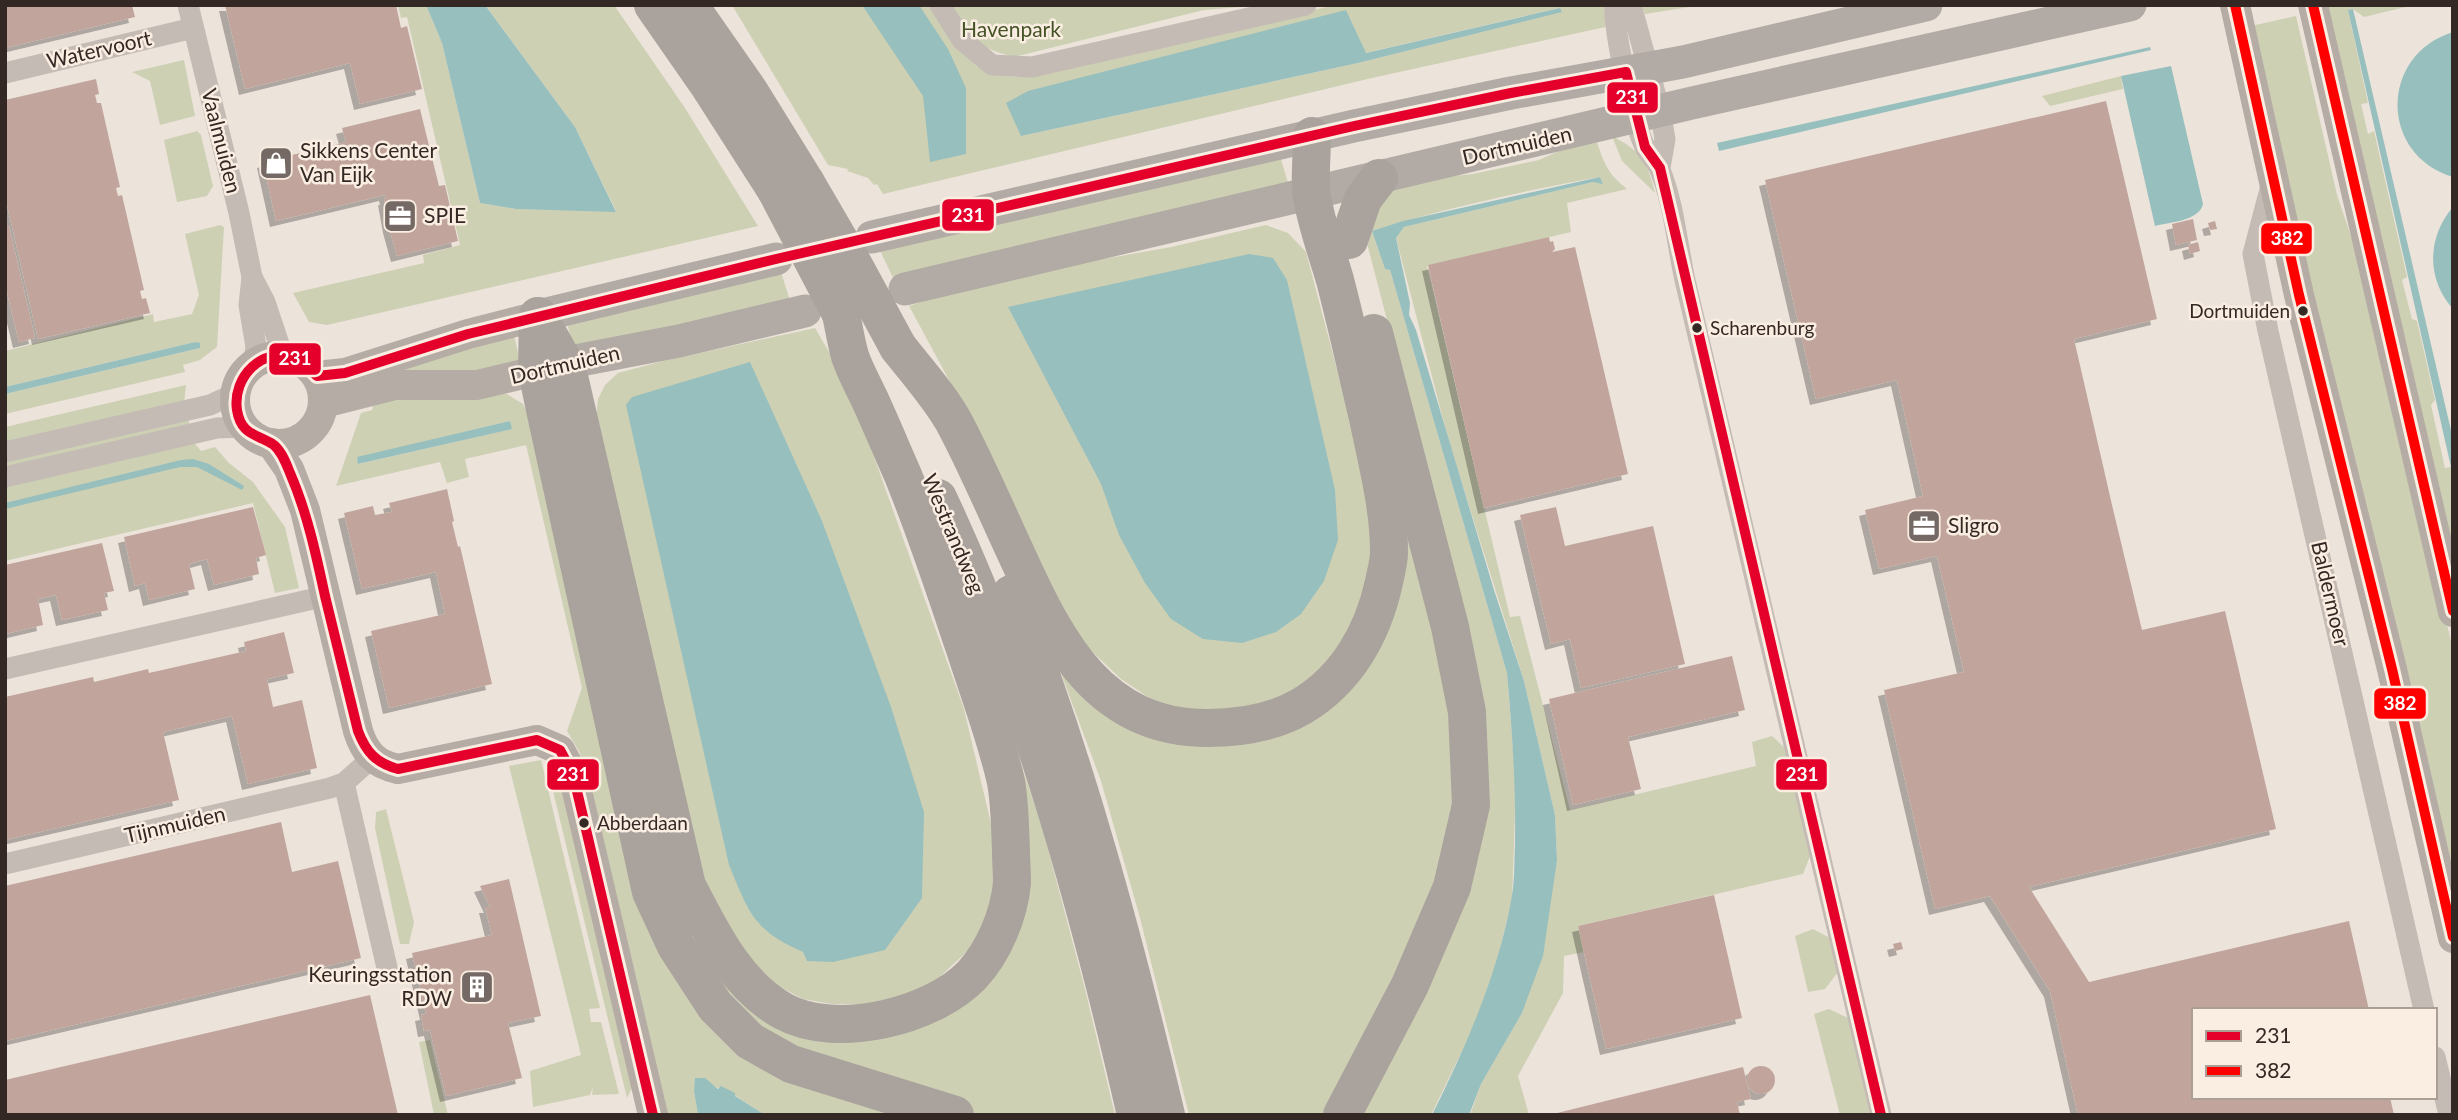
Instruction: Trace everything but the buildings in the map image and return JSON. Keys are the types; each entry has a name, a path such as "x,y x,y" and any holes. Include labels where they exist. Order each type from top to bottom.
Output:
{"highway":[{"name":"Westrandweg","path":"653,5 710,87 852,262 872,353 944,510 1015,687 1057,811 1087,915 1136,1115"},
{"name":"Westrandweg","path":"689,5 749,91 791,186 816,264 823,312 872,353 974,507 1046,685 1075,772 1115,906 1166,1115"},
{"path":"872,353 955,422 1045,617 1070,655 1099,689 1126,708 1153,721 1180,728 1229,728 1278,719 1303,706 1328,687 1358,651 1372,626 1389,555 1387,518 1379,469 1346,325 1324,190 1312,136"},
{"path":"1349,240 1363,199 1379,178"},
{"path":"1324,190 1349,240 1450,628 1467,712 1471,805 1452,887 1410,985 1342,1115"},
{"path":"538,317 687,886 716,942 747,984 764,999 786,1012 809,1021 834,1025 862,1024 919,1008 948,994 972,975 993,946 1012,883 1006,784 994,738 913,499 872,353"},
{"path":"551,367 651,892 676,946 715,1006 750,1041 791,1065 955,1115"}],"main road":[{"path":"872,237 1312,136 1498,96 1637,71 1926,5"},
{"name":"Dortmuiden","path":"905,289 1648,114 2130,5"},
{"path":"2235,5 2272,180 2392,669 2453,938"},
{"path":"2313,5 2453,612"},
{"path":"320,390 345,373 468,334 776,259"},
{"name":"Dortmuiden","path":"320,390 395,385 477,385 551,367 823,312"},
{"path":"268,357 289,357 307,365 320,390 321,417 313,429 290,444 271,443 253,436 244,427 237,414 236,393 244,373 253,365 268,357"},
{"path":"305,510 306,435"},
{"path":"271,443 289,469 305,510 358,731 372,758 379,764 398,769 537,740 560,750 573,774 646,1113"}],"street":[{"name":"Vaalmuiden","path":"188,5 252,277 265,302 280,347 289,357"},
{"path":"940,5 962,40 992,65 1032,67 1306,5"},
{"path":"1615,5 1614,14 1637,71 1648,114 1645,147 1660,168 1881,1115"},
{"path":"1631,5 1637,71"},
{"name":"Watervoort","path":"5,73 193,28"},
{"name":"Baldermoer","path":"2272,180 2253,254 2424,1008"},
{"name":"Vaalmuiden","path":"252,277 249,305 256,347 253,365"},
{"path":"5,452 210,405 236,393"},
{"path":"5,477 217,428 244,427"},
{"path":"5,669 326,596"},
{"name":"Tijnmuiden","path":"5,864 330,788 344,783 372,758"},
{"path":"344,783 388,972"},
{"path":"2437,1065 2449,1115"}],"green space":[{"path":"398,5 426,5 442,43 480,203 516,209 616,211 575,127 485,5 614,5 685,108 758,226 327,325 309,322 293,293 424,263 423,255 460,245 407,17 401,18"},
{"path":"732,5 933,5 976,66 1000,76 1029,77 1335,5 1608,5 1610,26 1372,78 883,194 877,184 874,185 868,178 847,171 848,169 828,165","holes":["1560,8 1561,12 1358,63 1021,136 1346,10 1365,53"]},
{"name":"Havenpark","path":"950,5 1264,5 1204,10 1014,57 982,45 963,25"},
{"path":"1641,5 1702,5 1645,14"},
{"path":"2332,5 2414,5 2364,17 2353,9 2348,10 2368,103 2361,104 2368,134 2374,131 2407,277 2402,280 2412,319 2417,321 2435,400 2431,405 2445,468 2451,467 2453,476 2453,555 2326,9"},
{"path":"2296,16 2337,195 2368,286 2453,650 2453,894 2251,26"},
{"path":"184,60 195,116 160,125 150,81 132,72"},
{"path":"2121,76 2123,89 2050,106 2042,96"},
{"path":"197,131 201,135 213,186 207,196 177,202 164,140"},
{"path":"1612,136 1630,147 1641,158 1655,193 1622,161"},
{"path":"1596,139 1607,167 1627,189 1567,203 1571,232 1427,266 1510,617 1520,616 1570,810 1756,766 1752,742 1772,736 1784,747 1810,856 1803,874 1578,926 1584,952 1564,956 1563,993 1518,1076 1529,1115 1470,1115 1481,1084 1522,1013 1557,860 1555,815 1524,681 1449,442 1396,238 1404,227 1593,182 1603,183 1599,177 1542,188 1456,207 1372,231 1385,269 1390,270 1507,673 1516,786 1512,899 1495,970 1478,1018 1431,1115 1354,1115 1471,866 1430,485 1363,228 1374,199 1418,179 1473,174 1539,160 1584,140"},
{"path":"1280,156 1289,186 895,282 877,244"},
{"path":"220,225 224,227 217,347 200,360 183,365 185,372 5,414 5,394 200,348 195,342 5,387 5,351 153,314 154,322 192,314 199,295 185,234"},
{"path":"1266,225 1288,233 1306,252 1368,487 1375,549 1366,598 1337,652 1309,681 1277,700 1239,712 1199,713 1157,703 1121,679 1079,639 1051,593 976,430 909,306 991,279 1171,247"},
{"path":"781,272 792,307 575,355 567,323"},
{"path":"815,328 842,374 863,426 964,709 992,828 994,899 975,944 928,988 881,1005 831,1004 803,999 765,979 703,890 596,418 598,399 605,385 618,373"},
{"path":"514,335 520,362 515,368 394,379 403,364"},
{"path":"186,385 184,404 5,446 5,427"},
{"path":"500,390 523,404 534,426 696,1005 901,1115 765,1115 734,1095 696,1078 694,1091 698,1115 661,1115 580,753 567,731 582,688 526,445 465,459 469,477 447,483 440,462 336,486 361,413 372,410 376,394","holes":["510,421 511,429 359,464 357,458"]},
{"path":"188,417 190,427 5,469 5,460"},
{"path":"191,439 201,451 215,447 229,463 253,482 285,527 299,588 275,593 253,503 5,561 5,483"},
{"path":"1407,532 1461,732 1452,856 1327,1115 1189,1115 1140,918 1101,781 1046,633 1101,704 1294,720"},
{"path":"994,685 1042,826 1115,1115 978,1115 811,1056 768,1032 722,989 715,959 859,1030 1009,934"},
{"path":"541,760 600,1008 589,1009 591,1022 601,1022 619,1094 592,1095 593,1087 590,1095 533,1107 530,1071 581,1055 509,766"},
{"path":"546,762 563,778 634,1084 627,1098"},
{"path":"386,809 414,922 409,944 400,944 375,828 376,812"},
{"path":"1813,929 1830,938 1838,972 1825,989 1808,992 1795,936"},
{"path":"1829,1009 1848,1018 1871,1115 1840,1115 1814,1014"},
{"path":"430,1040 448,1115 434,1115 419,1042"}],"water":[{"path":"426,5 485,5 575,127 616,212 516,209 480,203 442,43"},
{"path":"862,5 919,5 948,49 966,88 966,154 930,162 923,96"},
{"path":"1560,8 1562,12 1358,63 1021,136 1006,103 1028,91 1346,10 1366,53"},
{"path":"2353,9 2453,439 2453,476 2348,10"},
{"path":"2453,32 2453,177 2429,165 2411,148 2401,128 2398,105 2401,82 2411,61 2429,44"},
{"path":"2150,47 2151,50 1719,151 1717,143"},
{"path":"2171,66 2203,204 2196,214 2190,217 2155,226 2121,76"},
{"path":"1600,177 1603,184 1593,182 1404,227 1396,238 1410,303 1409,315 1416,330 1524,681 1555,815 1557,860 1543,956 1522,1013 1481,1084 1469,1115 1432,1115 1457,1063 1489,984 1511,901 1515,821 1512,737 1507,673 1390,270 1385,269 1372,231 1403,221"},
{"path":"2453,207 2453,309 2438,285 2433,258 2438,231"},
{"path":"1249,254 1273,258 1287,280 1335,490 1338,540 1324,581 1301,614 1276,632 1242,643 1203,639 1171,619 1145,583 1119,535 1101,484 1008,307"},
{"path":"200,343 200,348 5,394 5,387"},
{"path":"750,362 822,521 891,707 924,812 922,898 885,950 833,962 807,961 803,952 763,928 748,908 729,865 626,405 632,397"},
{"path":"510,421 512,429 358,464 357,457"},
{"path":"193,459 209,464 244,486 242,490 197,467 180,467 5,509 5,503"},
{"path":"695,1078 705,1078 718,1089 721,1086 735,1093 735,1096 765,1115 698,1115"}],"transit line":[{"name":"382","path":"2235,5 2299,295 2392,669 2453,937"},
{"name":"382","path":"2313,5 2453,611"},
{"name":"231","path":"653,1115 573,774 560,750 537,740 398,769 378,760 368,751 358,731 310,533 296,488 282,454 274,445 246,430 239,419 239,386 252,367 272,356 284,356 296,359 317,376 345,373 468,334 776,259 1354,126 1626,72 1645,147 1660,168 1881,1115"}],"place":[{"name":"Sikkens Center Van Eijk","path":"276,163"},
{"name":"SPIE","path":"400,216"},
{"name":"Dortmuiden","path":"2303,311"},
{"name":"Scharenburg","path":"1697,328"},
{"name":"Sligro","path":"1924,526"},
{"name":"Abberdaan","path":"584,823"},
{"name":"Keuringsstation RDW","path":"477,987"}]}
